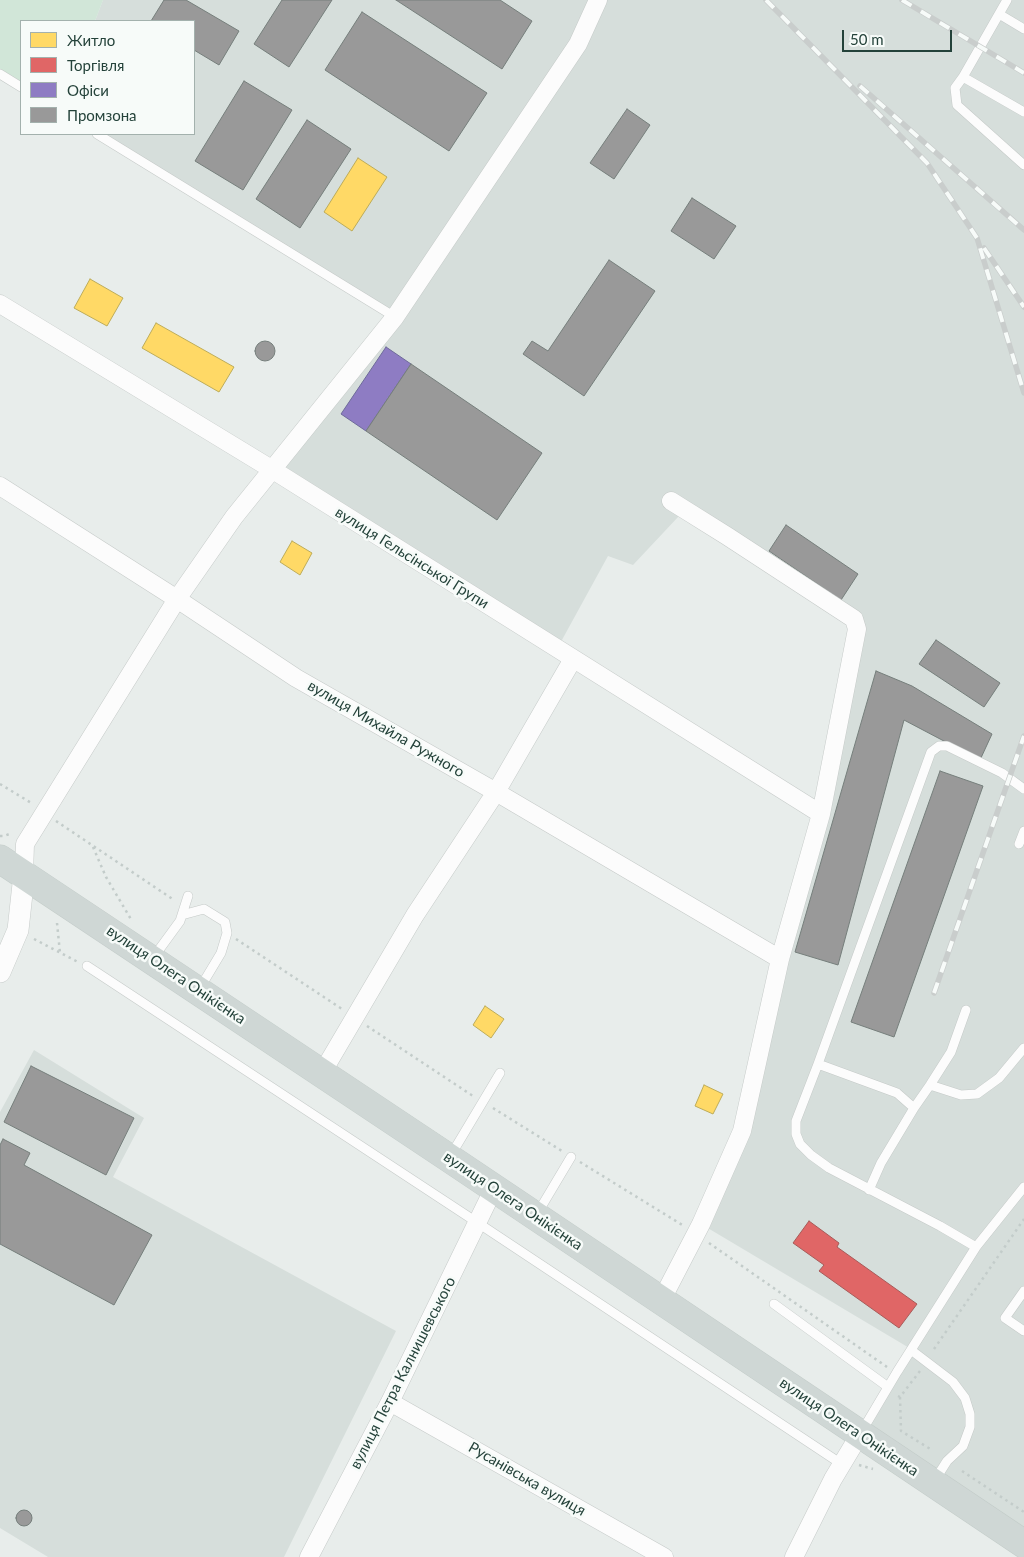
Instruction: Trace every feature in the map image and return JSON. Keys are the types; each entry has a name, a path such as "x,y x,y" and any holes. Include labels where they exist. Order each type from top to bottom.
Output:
{"main road":[{"name":"вулиця Олега Онікієнка","path":"0,859 1024,1544"}],"street":[{"path":"0,972 18,930 24,875 24,844 177,599 234,517 395,317 578,44 598,0"},
{"name":"вулиця Гельсінської Групи","path":"0,304 272,470 821,814"},
{"name":"вулиця Михайла Ружного","path":"0,486 177,599 296,678 496,792 780,959"},
{"path":"660,1301 696,1234 742,1131 780,959 821,814 856,629 854,620 734,540 671,501"},
{"path":"322,1073 416,915 496,792 573,659"},
{"name":"вулиця Петра Калнишевського","path":"309,1557 390,1402 494,1188"},
{"name":"Русанівська вулиця","path":"390,1402 664,1557"},
{"path":"794,1557 833,1479 860,1434"}],"lane":[{"path":"1007,0 955,88 957,105 1024,164"},
{"path":"999,14 1024,29"},
{"path":"0,74 20,86"},
{"path":"963,77 1024,112"},
{"path":"99,135 395,317"},
{"path":"976,1248 940,1226 829,1168 800,1144 796,1134 796,1122 931,752 939,746 947,746 1002,773 1024,789"},
{"path":"1019,844 1024,831"},
{"path":"152,959 184,911 188,896"},
{"path":"184,911 204,909 225,922 227,933 221,953 198,990"},
{"path":"86,966 843,1465"},
{"path":"869,1190 881,1163 951,1052 966,1010"},
{"path":"930,1085 961,1096 977,1094 999,1078 1024,1048"},
{"path":"818,1064 897,1093 914,1108"},
{"path":"449,1158 500,1073"},
{"path":"536,1216 571,1157"},
{"path":"860,1434 884,1385 911,1350 976,1248 1024,1187"},
{"path":"1024,1291 1006,1318 1024,1331"},
{"path":"774,1304 884,1385"},
{"path":"911,1350 953,1382 965,1398 970,1414 970,1428 963,1446 947,1461 934,1484"}],"path":[{"path":"0,784 34,806"},
{"path":"53,819 184,911"},
{"path":"0,836 11,834 17,830"},
{"path":"92,845 106,877 132,923"},
{"path":"57,923 60,953"},
{"path":"227,933 483,1102 696,1234 890,1368 884,1385"},
{"path":"30,938 86,966"},
{"path":"934,1349 1024,1219"},
{"path":"921,1370 900,1397 901,1431 932,1450"},
{"path":"896,1395 900,1397"},
{"path":"962,1471 1024,1512"}],"shaded area":[{"path":"103,0 1024,0 1024,1544 860,1434 911,1349 701,1224 742,1131 856,629 679,516 633,565 608,556 557,649 273,470 395,317 99,135 195,135 195,20 95,20"},
{"path":"34,1050 144,1118 113,1177 396,1331 284,1557 48,1557 0,1528 0,1112"}],"green space":[{"path":"0,0 103,0 95,20 20,20 20,86 0,74"}],"building: Житло":[{"path":"358,158 387,177 352,231 324,212"},
{"path":"90,279 123,298 107,326 74,308"},
{"path":"156,323 234,367 219,392 142,348"},
{"path":"292,541 312,553 300,575 280,562"},
{"path":"485,1006 504,1019 491,1038 473,1025"},
{"path":"704,1085 723,1094 713,1114 695,1106"}],"building: Торгівля":[{"path":"809,1221 839,1243 837,1247 917,1304 899,1328 819,1271 824,1265 793,1243"}],"building: Офіси":[{"path":"386,347 411,364 366,431 341,414"}],"building: Промзона":[{"path":"164,0 186,0 239,31 219,65 195,51 195,20 152,20"},
{"path":"282,0 332,0 289,67 254,44"},
{"path":"396,0 500,0 532,21 502,69"},
{"path":"362,12 487,93 449,151 325,70"},
{"path":"244,81 292,110 243,190 195,161"},
{"path":"627,109 650,125 614,179 590,163"},
{"path":"307,120 351,149 300,228 256,199"},
{"path":"692,198 736,226 714,259 671,231"},
{"path":"609,260 655,291 584,396 523,354 532,341 548,351"},
{"path":"265,341 272,344 275,351 272,358 265,361 258,358 255,351 258,344"},
{"path":"411,364 542,453 497,520 366,431"},
{"path":"786,525 858,574 841,600 769,551"},
{"path":"936,640 1000,683 984,707 919,664"},
{"path":"876,671 912,686 992,734 980,760 904,720 838,965 795,952"},
{"path":"940,771 983,786 894,1037 851,1022"},
{"path":"31,1066 134,1118 106,1175 4,1122"},
{"path":"3,1139 30,1153 24,1165 152,1235 114,1305 0,1244 0,1145"},
{"path":"21,1510 27,1510 32,1515 30,1524 21,1526 16,1521 16,1515"}],"railway":[{"path":"766,0 927,163 977,238 1024,393"},
{"path":"902,0 1024,73"},
{"path":"860,86 1024,230"},
{"path":"984,248 1024,307"},
{"path":"934,993 1024,736"}]}
